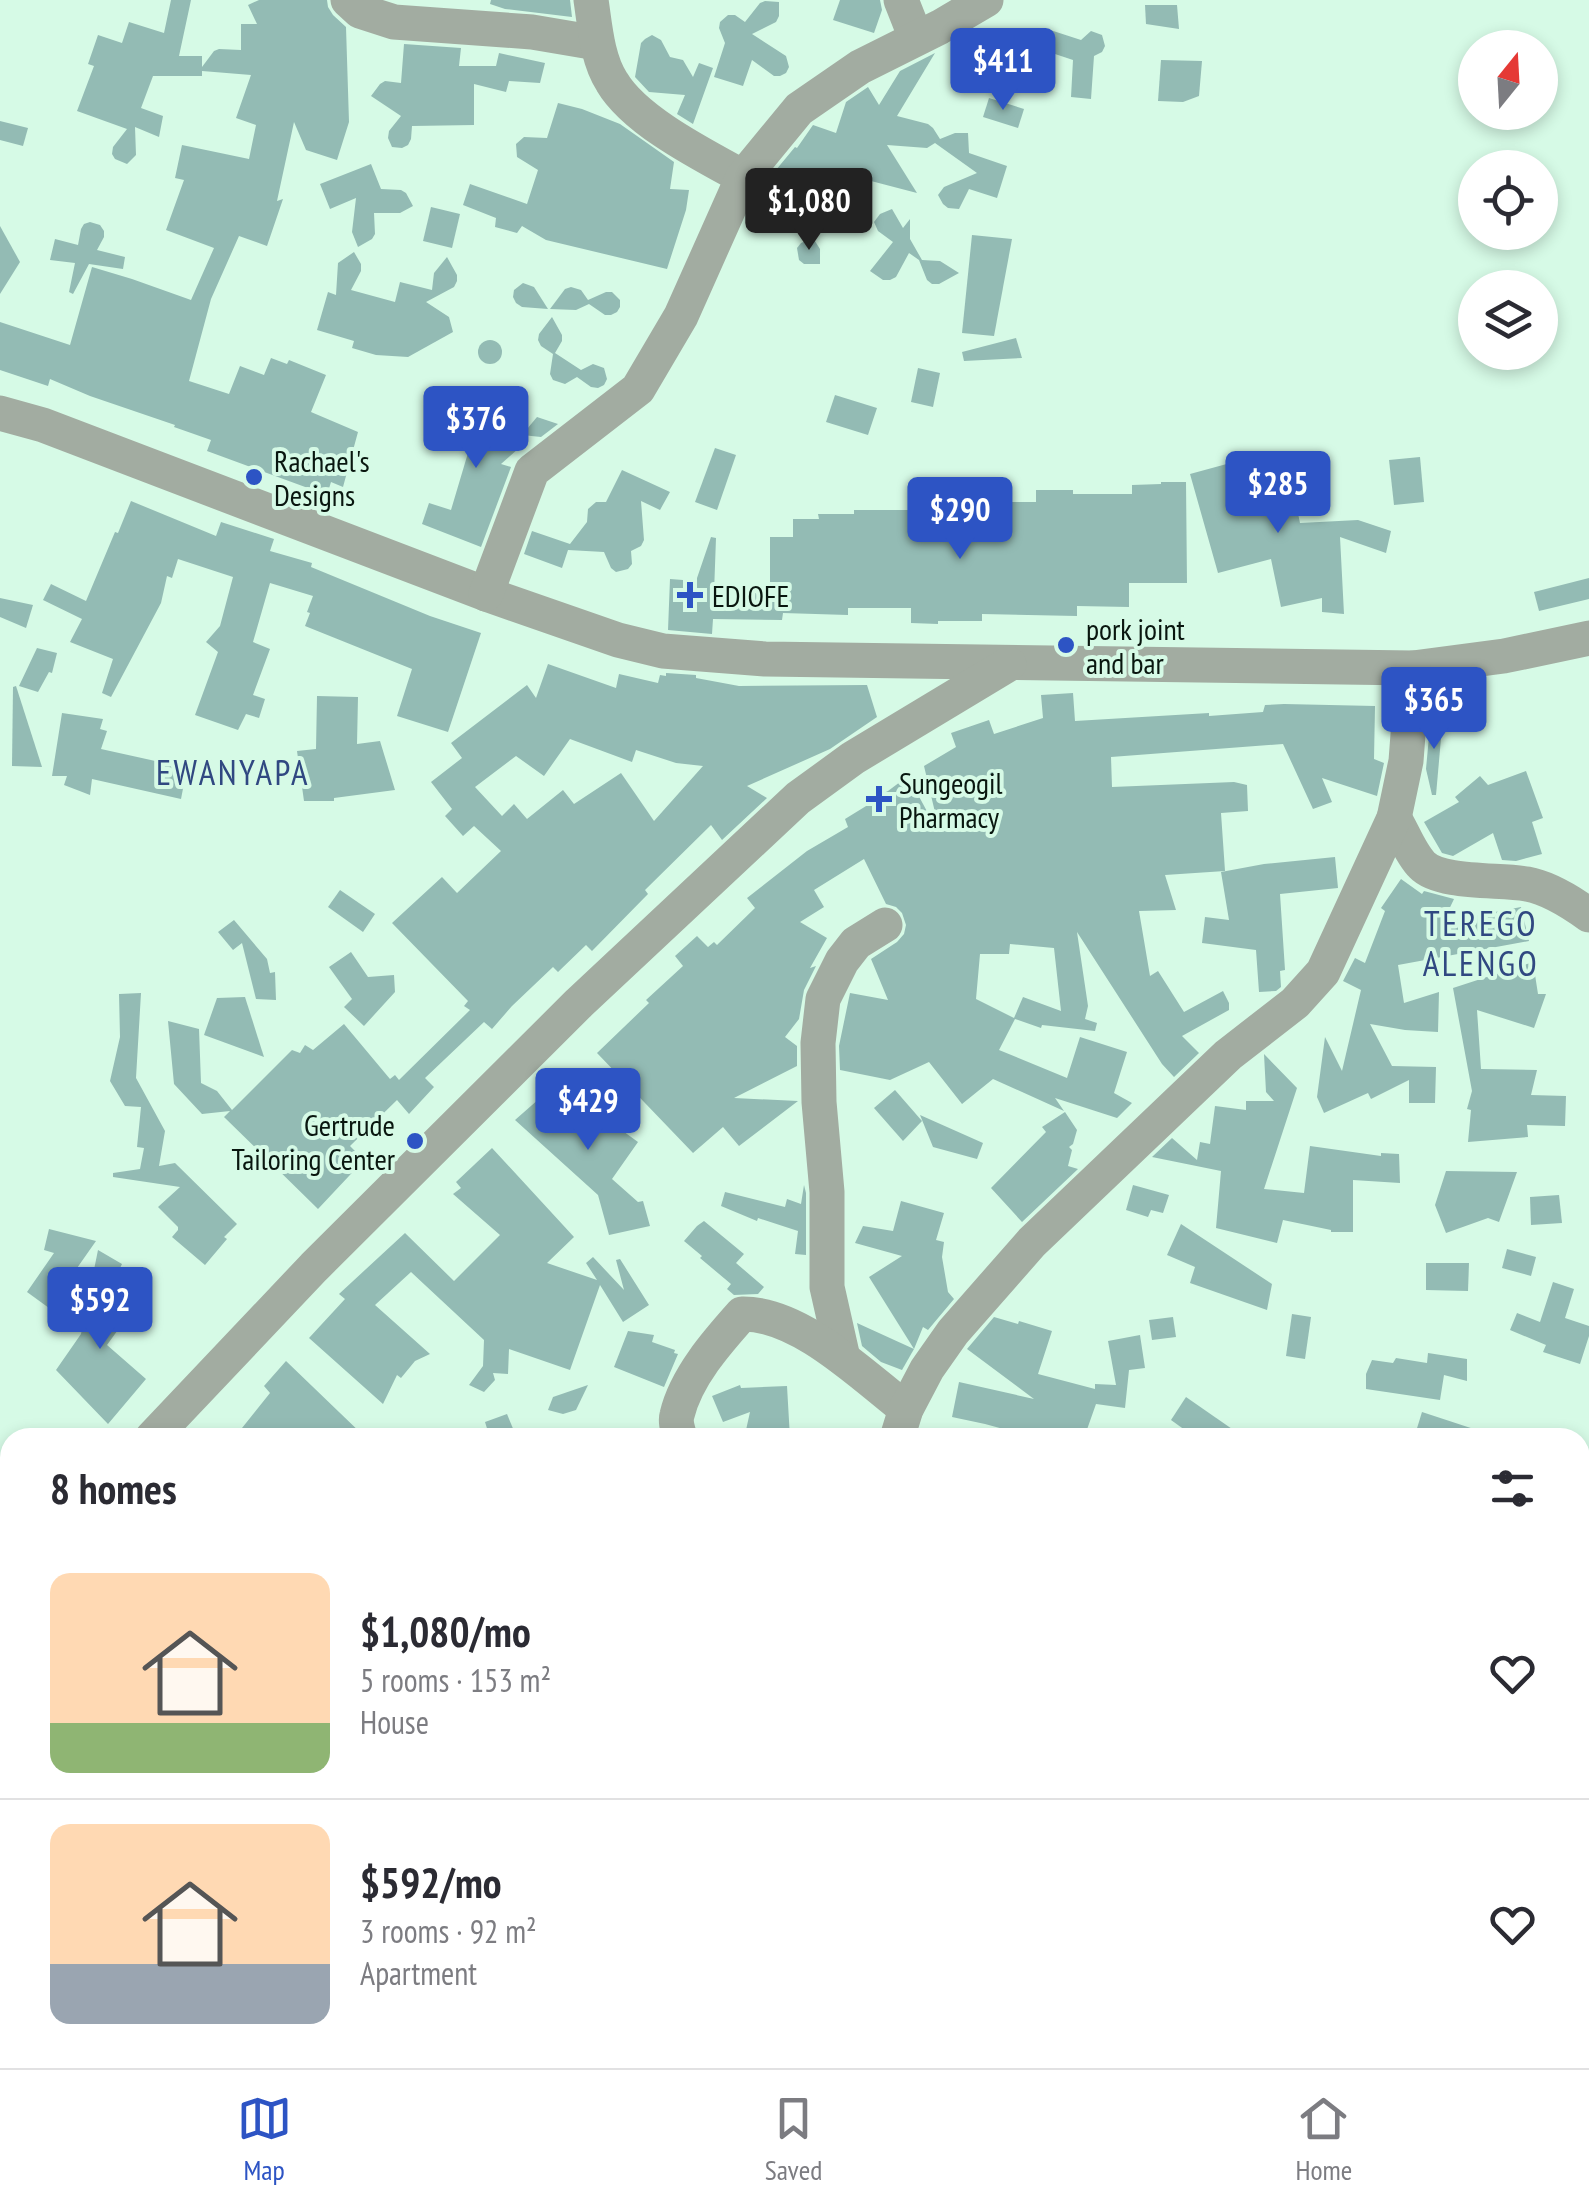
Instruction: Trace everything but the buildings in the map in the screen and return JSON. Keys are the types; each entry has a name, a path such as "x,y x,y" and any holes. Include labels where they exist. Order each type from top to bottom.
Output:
{"street":[{"path":"348,0 360,11 394,22 532,32 597,43"},
{"path":"591,0 597,43 611,82 640,114 742,178"},
{"path":"902,0 916,38"},
{"path":"486,594 532,471 638,389 682,316 742,178 799,109 860,68 986,0"},
{"path":"0,413 43,425 486,594 618,640 663,650 765,659 1413,668 1504,656 1589,638"},
{"path":"162,1428 578,1003 798,798 853,758 1009,664"},
{"path":"678,1428 676,1418 689,1384 742,1314 760,1314 814,1338 842,1358 902,1423 927,1369 953,1332 1032,1242 1228,1055 1295,1003 1323,972 1394,818 1406,762 1413,668"},
{"path":"1394,818 1422,865 1433,872 1455,878 1531,885 1589,915"},
{"path":"842,1358 827,1286 827,1192 818,1043 823,999 842,961 856,943 886,925"}],"place":[{"name":"Rachael's Designs","path":"254,477"},
{"name":"EDIOFE","path":"690,595"},
{"name":"pork joint and bar","path":"1066,645"},
{"name":"Sungeogil Pharmacy","path":"879,799"},
{"name":"Gertrude Tailoring Center","path":"415,1141"}],"district":[{"name":"EWANYAPA","path":"233,772"},
{"name":"TEREGO ALENGO","path":"1481,943"}]}
